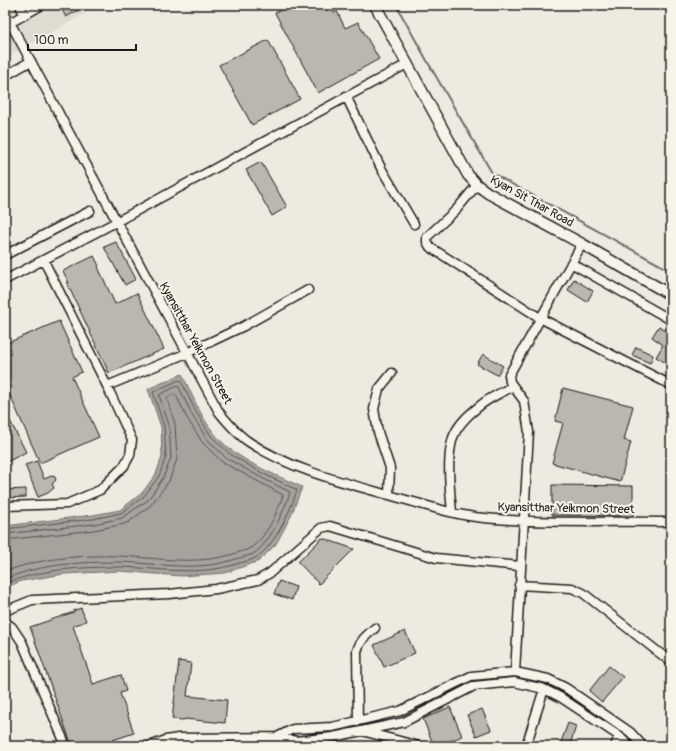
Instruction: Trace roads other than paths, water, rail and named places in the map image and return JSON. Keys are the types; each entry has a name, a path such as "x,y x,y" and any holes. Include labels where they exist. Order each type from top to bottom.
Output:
{"main road":[{"name":"Kyan Sit Thar Road","path":"375,5 468,175 477,185 671,295"}],"street":[{"path":"20,5 24,15"},
{"path":"10,23 42,5"},
{"name":"Kyansitthar Yeikmon Street","path":"5,13 219,412 232,428 248,442 302,469 389,495 452,512 482,518 524,521 671,522"},
{"path":"5,76 31,61"},
{"path":"5,280 44,261 407,64"},
{"path":"346,96 381,168 414,224"},
{"path":"477,185 456,210 427,237 427,242 430,247 540,318 671,385"},
{"path":"5,254 90,211"},
{"path":"515,672 529,432 524,400 510,382 509,375 582,244"},
{"path":"5,506 67,504 100,490 124,466 130,455 132,440 107,386 44,261"},
{"path":"571,263 671,320"},
{"path":"107,386 187,353 244,326 308,290"},
{"path":"389,495 390,468 378,432 374,409 379,389 392,372"},
{"path":"452,512 450,479 451,445 456,432 464,420 483,403 513,386"},
{"path":"5,611 32,600 176,593 216,589 258,580 270,573 321,528 330,526 436,558 520,566"},
{"path":"519,585 572,588 583,593 671,662"},
{"path":"5,622 12,627 22,642 66,746"},
{"path":"358,720 357,651 359,644 375,628"},
{"path":"277,737 293,729 332,727 400,711 471,676 515,672 548,679 566,688 630,732 643,746"},
{"path":"150,746 166,740 178,738 277,737 296,741 334,737 404,722 474,686 514,682 544,689 560,697 619,736 629,746"},
{"path":"526,746 544,689"},
{"path":"332,727 334,737 332,746"},
{"path":"360,731 419,746"},
{"path":"615,746 619,736"},
{"path":"178,738 182,746"}],"water":[{"path":"182,374 204,419 214,433 232,451 255,465 302,487 291,516 276,544 259,561 225,573 181,576 119,571 64,574 21,581 5,588 5,526 93,515 120,510 142,493 156,474 162,457 161,427 148,389"}],"waterway":[{"path":"396,5 492,173 671,271"}]}
